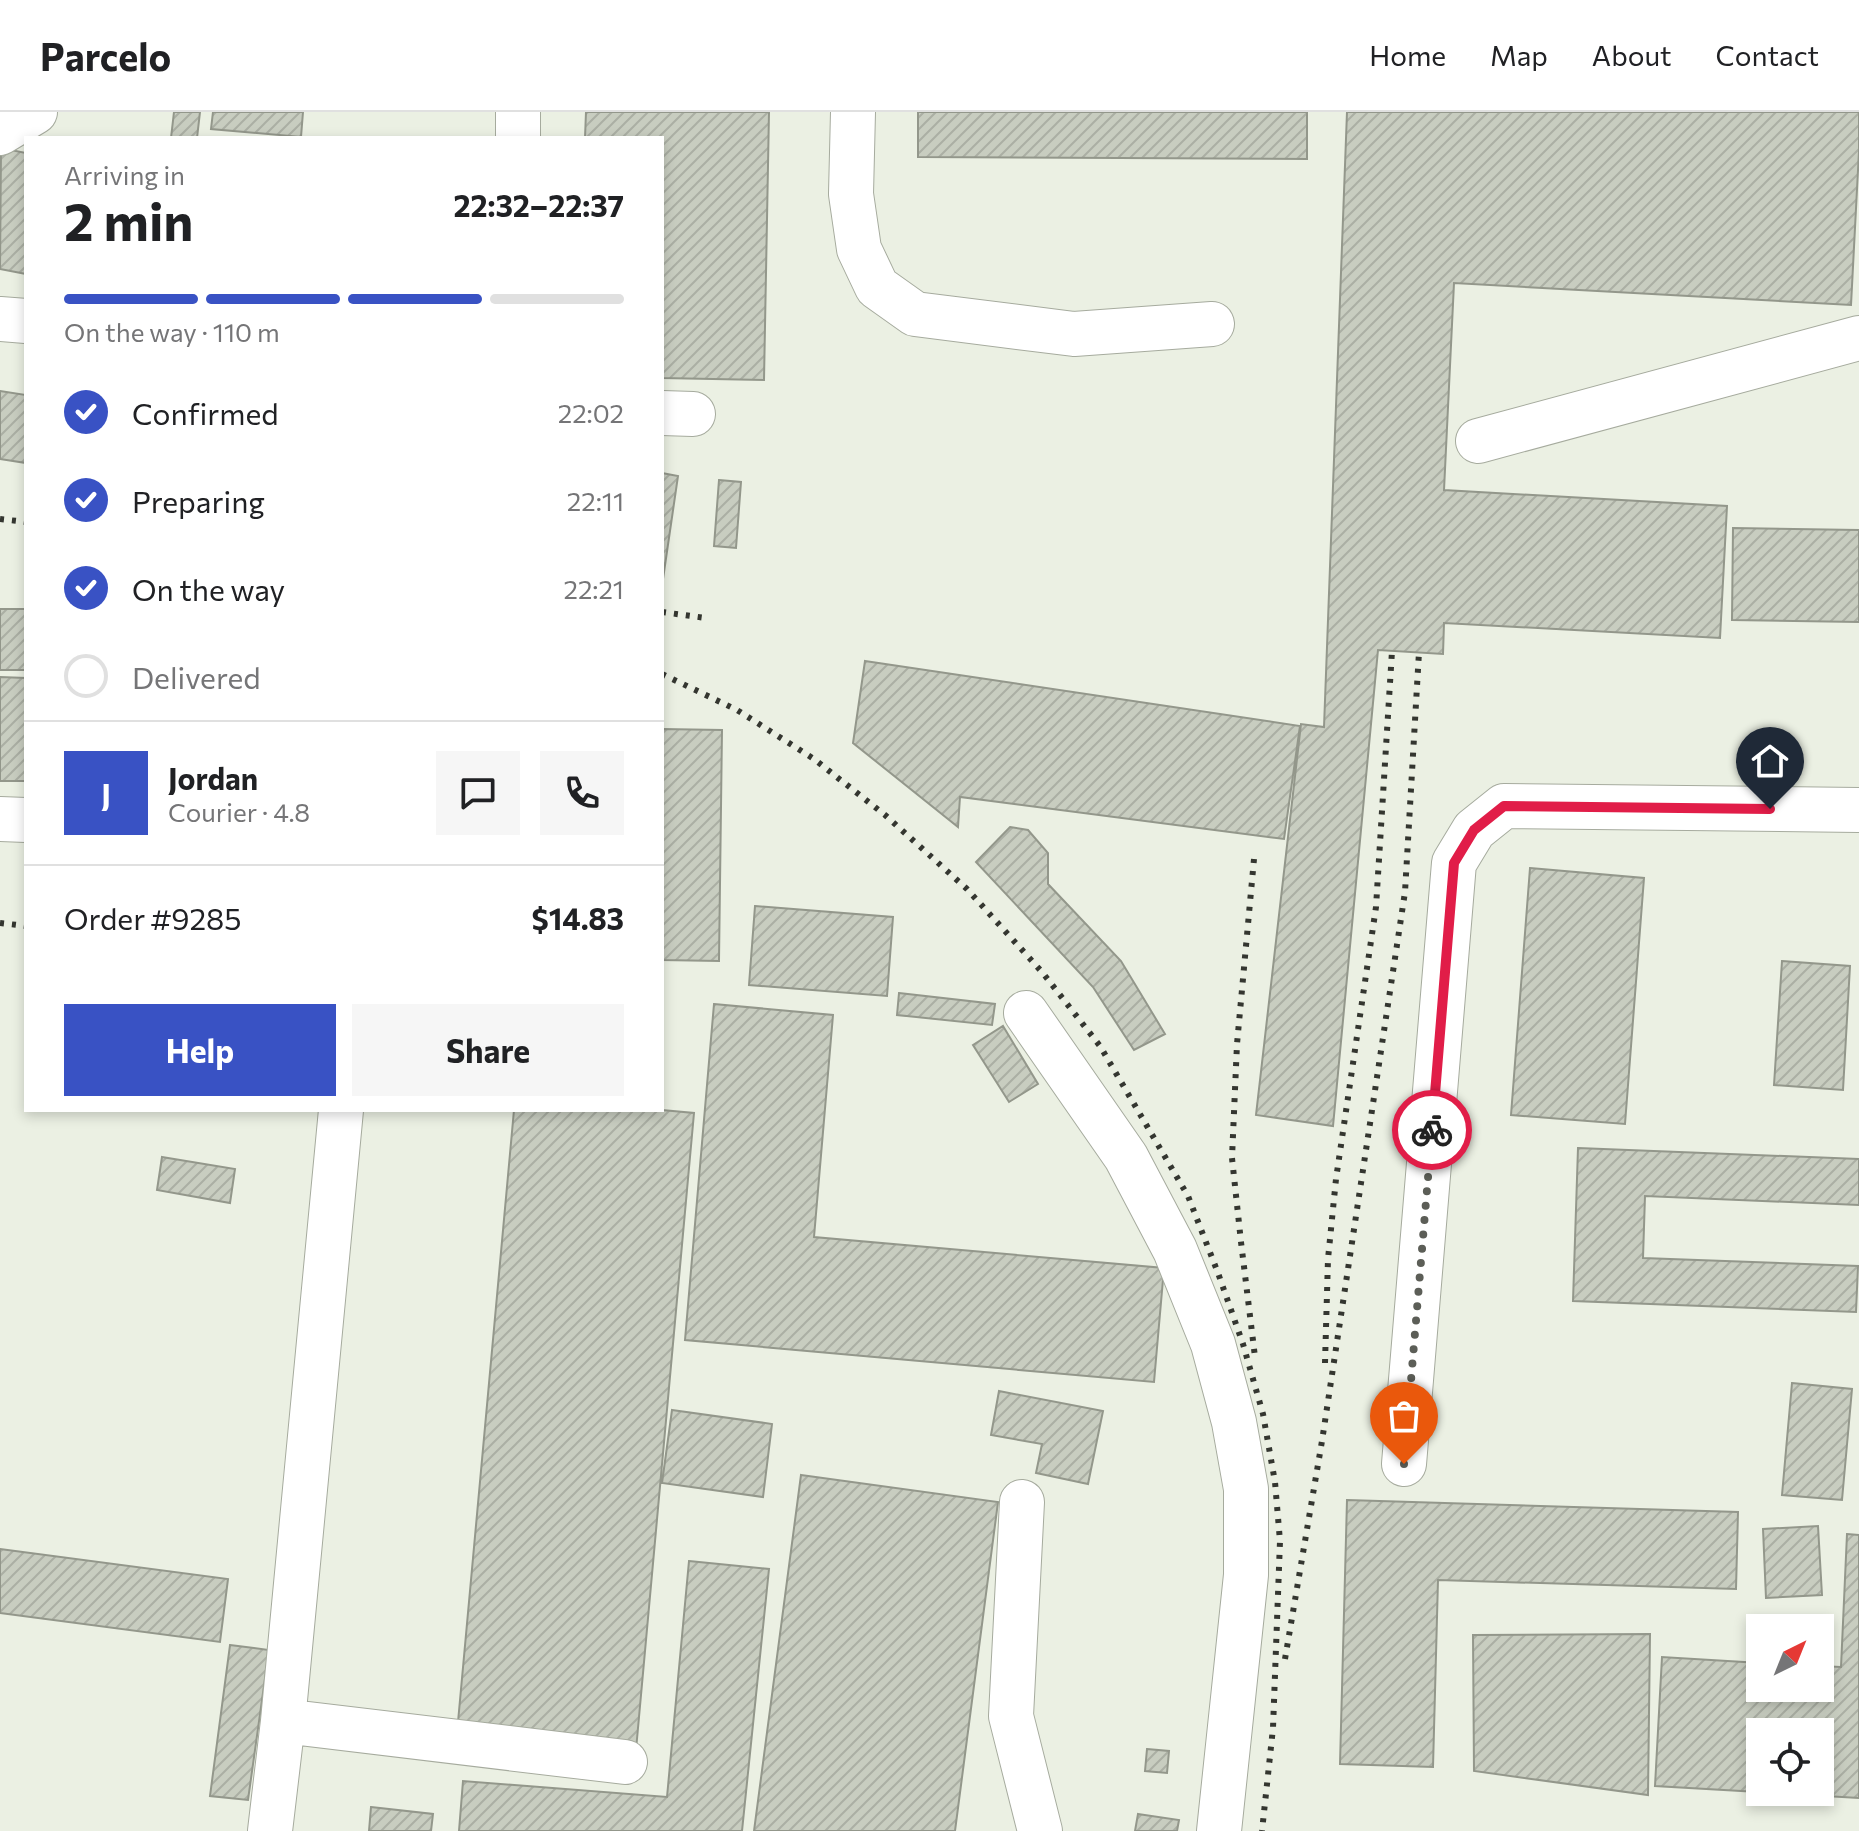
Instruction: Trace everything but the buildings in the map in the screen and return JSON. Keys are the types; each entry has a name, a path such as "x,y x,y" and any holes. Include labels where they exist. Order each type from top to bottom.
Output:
{"lane":[{"path":"0,133 35,112"},
{"path":"518,112 518,136"},
{"path":"853,112 851,194 859,249 877,287 915,314 1074,334 1212,324"},
{"path":"0,319 24,321"},
{"path":"1478,441 1859,338"},
{"path":"1404,1464 1454,863 1474,830 1504,806 1859,810"},
{"path":"0,819 24,820"},
{"path":"1026,1013 1126,1157 1175,1250 1213,1344 1234,1422 1246,1489 1246,1575 1219,1831"},
{"path":"270,1831 341,1112"},
{"path":"1022,1502 1011,1716 1040,1831"},
{"path":"283,1721 625,1762"}],"railway":[{"path":"0,519 24,522"},
{"path":"664,612 706,618"},
{"path":"1325,1363 1328,1259 1336,1179 1376,907 1392,651"},
{"path":"1285,1659 1322,1441 1405,892 1419,652"},
{"path":"664,675 737,710 814,759 885,815 967,889 1042,972 1100,1046 1188,1196 1243,1344 1263,1414 1275,1482 1280,1541 1273,1728 1262,1831"},
{"path":"1254,859 1237,1044 1232,1158 1255,1357"},
{"path":"0,923 24,926"}],"way so far":[{"path":"1404,1464 1432,1130"}],"route":[{"path":"1432,1130 1454,863 1474,830 1504,806 1770,809"}]}
